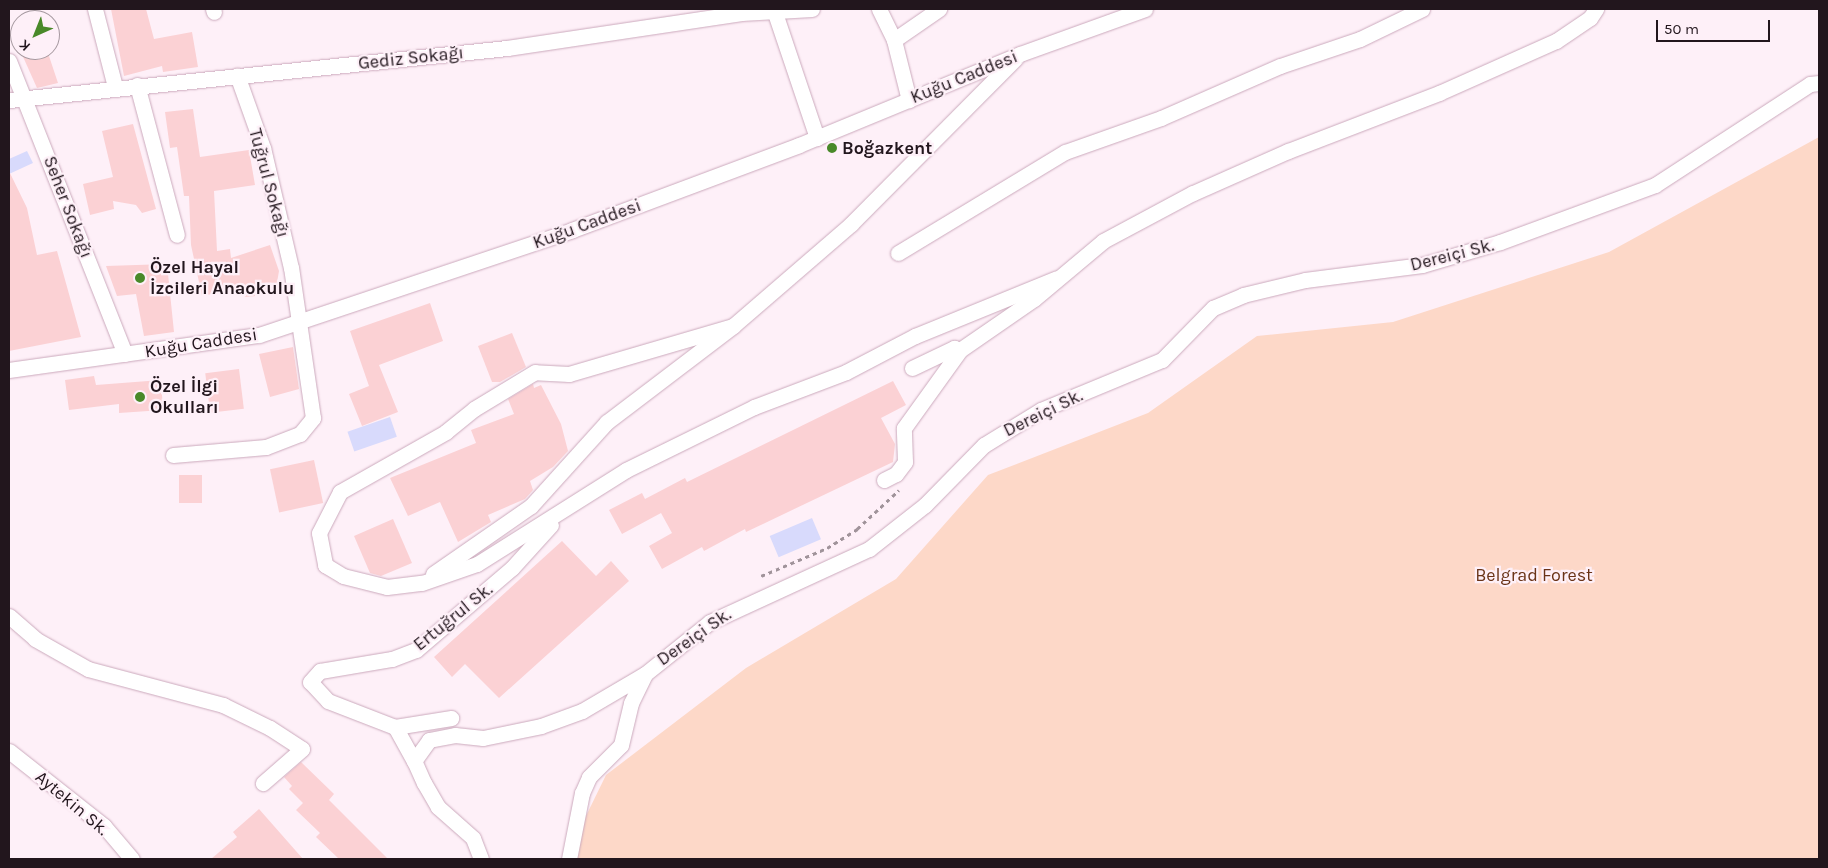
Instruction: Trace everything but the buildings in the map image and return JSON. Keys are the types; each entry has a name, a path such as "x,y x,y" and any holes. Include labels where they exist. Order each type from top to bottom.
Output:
{"street":[{"path":"96,9 115,87"},
{"name":"Gediz Sokağı","path":"9,100 115,87 507,48 741,13 775,13 812,9"},
{"path":"879,9 894,40 909,100"},
{"path":"894,40 939,9"},
{"name":"Kuğu Caddesi","path":"9,370 259,335 572,230 816,138 1020,54 1146,9"},
{"path":"898,253 1065,152 1161,118 1280,66 1360,39 1422,9"},
{"path":"884,480 896,474 905,462 904,428 960,350 1034,299 1103,241 1193,194 1288,150 1439,93 1556,41 1590,18 1596,9"},
{"path":"775,13 816,138"},
{"path":"422,583 485,535 531,506 607,422 732,326 851,224 1020,54"},
{"name":"Seher Sokağı","path":"9,61 125,354"},
{"name":"Tuğrul Sokağı","path":"173,455 266,447 300,434 314,418 291,268 262,148 237,75"},
{"name":"Dereiçi Sk.","path":"414,761 429,740 455,735 483,738 541,726 582,711 645,674 710,622 869,549 925,505 984,445 1041,410 1162,360 1213,308 1243,295 1304,280 1422,266 1500,242 1637,192 1717,147 1810,84 1819,82"},
{"path":"137,85 177,235"},
{"path":"732,326 569,374 535,372 474,408 446,432 340,492 319,533 325,564 344,576 387,587 422,583 477,564 562,513 626,470 754,407 846,372 915,336 1057,278"},
{"path":"912,368 954,348 960,350"},
{"name":"Ertuğrul Sk.","path":"395,727 328,701 310,682 320,671 392,659 416,650 512,568 562,513"},
{"path":"9,616 35,639 88,669 223,706 270,728 302,749 263,783"},
{"path":"569,859 582,793 589,777 621,744 630,703 645,674"},
{"path":"451,718 395,727 438,808 473,838 481,859"},
{"name":"Aytekin Sk.","path":"9,751 104,826 132,859"}],"path":[{"path":"760,576 826,548 857,529 906,483"}],"green space":[{"name":"Belgrad Forest","path":"1819,137 1819,859 565,859 606,775 746,668 896,579 988,475 1148,413 1257,336 1393,322 1609,252"}],"water":[{"path":"27,151 33,163 9,174 9,159"},
{"path":"390,417 397,437 354,452 347,432"},
{"path":"812,518 821,539 779,557 770,536"}],"place":[{"name":"Boğazkent","path":"832,148"},
{"name":"Özel Hayal İzcileri Anaokulu","path":"140,278"},
{"name":"Özel İlgi Okulları","path":"140,397"}]}
